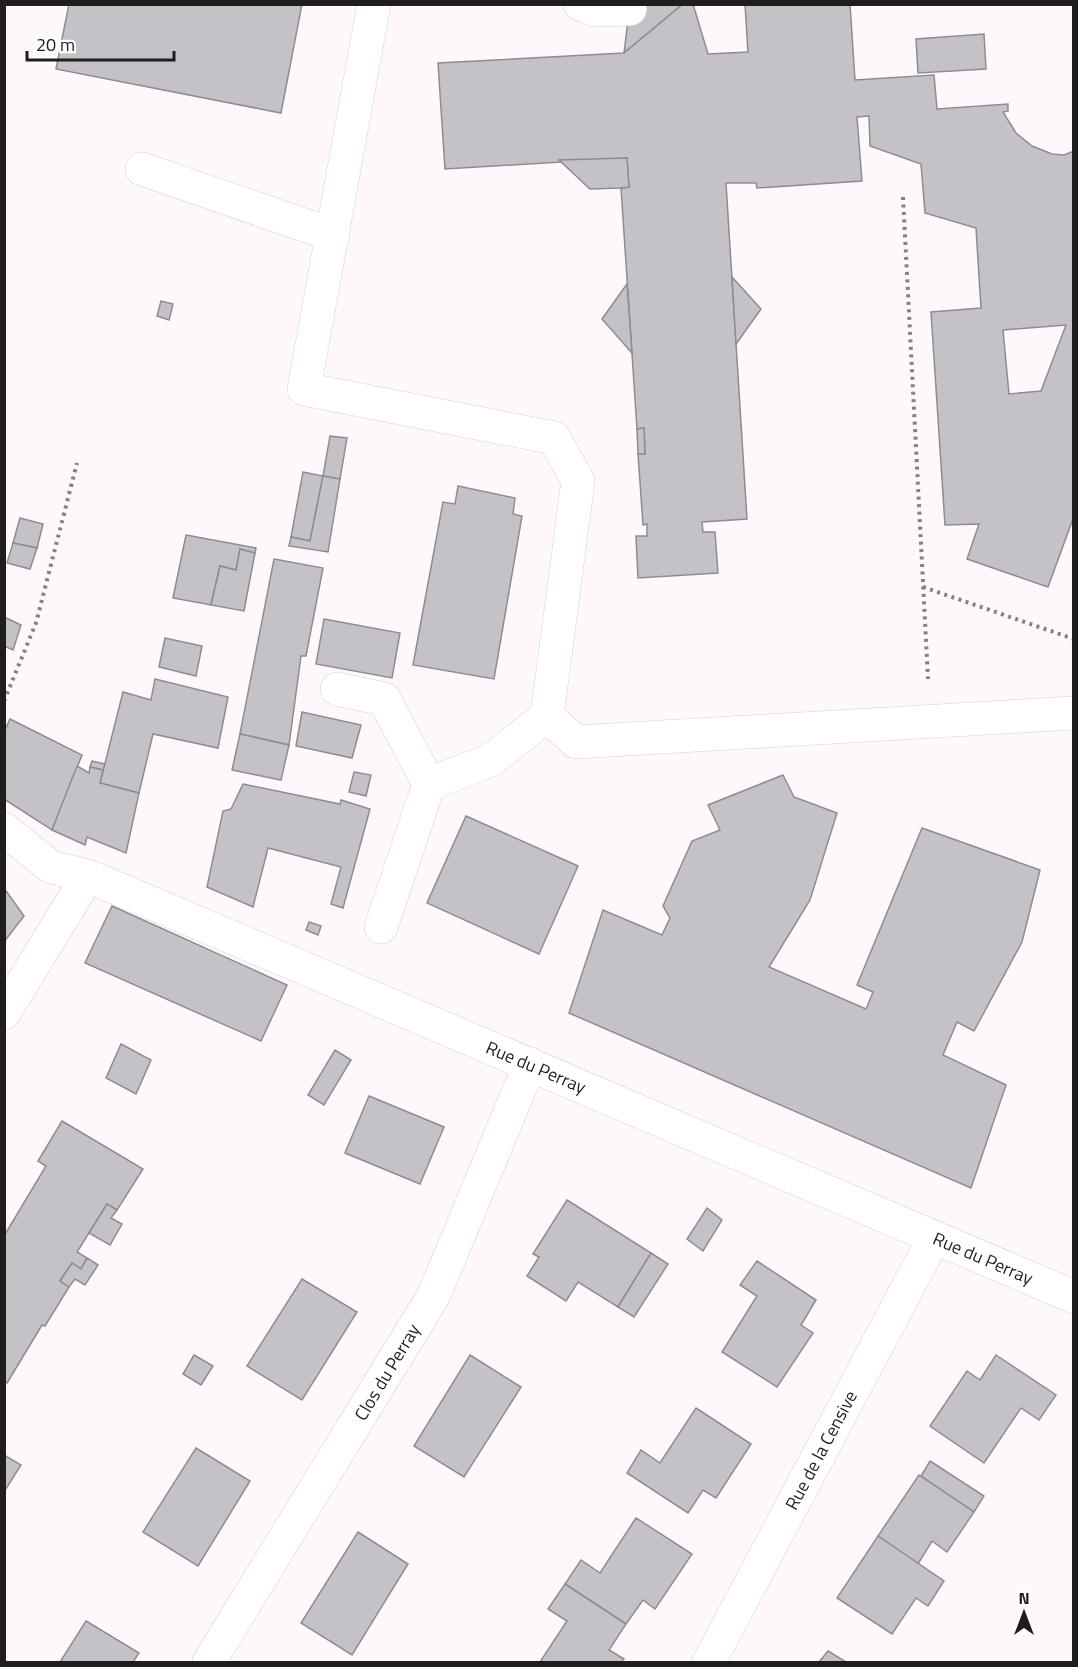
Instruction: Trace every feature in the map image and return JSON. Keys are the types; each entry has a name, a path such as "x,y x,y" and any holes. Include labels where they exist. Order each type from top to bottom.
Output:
{"street":[{"path":"374,4 304,389 554,438 578,481 547,716 491,760 429,784"},
{"path":"580,4 595,10 630,9"},
{"path":"142,169 333,235"},
{"path":"338,689 384,699 429,784 381,927"},
{"path":"547,716 576,742 1074,713"},
{"name":"Rue du Perray","path":"4,829 51,867 88,876 1074,1297"},
{"path":"4,1013 88,876"},
{"name":"Clos du Perray","path":"209,1662 434,1295 530,1064"},
{"name":"Rue de la Censive","path":"709,1662 934,1238"}],"path":[{"path":"903,197 930,722"},
{"path":"4,701 36,623 77,463"},
{"path":"923,586 1074,639"}],"building":[{"path":"69,4 302,4 281,113 56,69"},
{"path":"630,4 683,4 624,53"},
{"path":"683,4 693,4 708,54 748,52 745,4 850,4 855,80 934,75 937,109 1008,104 1008,111 1003,112 1016,133 1032,146 1052,154 1064,155 1074,151 1074,516 1048,587 967,559 979,524 945,525 931,312 981,308 976,228 925,213 921,164 870,146 869,116 857,117 862,181 757,188 756,183 726,183 747,519 702,522 703,532 715,532 718,573 638,578 636,536 647,536 647,524 643,525 638,454 645,454 644,428 637,429 621,188 629,187 627,158 445,169 438,63 624,53","holes":["1066,325 1041,391 1009,394 1003,330"]},
{"path":"984,34 986,69 918,73 916,39"},
{"path":"627,158 629,187 590,189 559,160"},
{"path":"732,277 761,309 736,344"},
{"path":"627,284 632,353 602,319"},
{"path":"161,301 173,304 169,320 157,316"},
{"path":"644,428 645,454 638,454 637,429"},
{"path":"330,436 347,438 340,479 323,476"},
{"path":"303,472 323,476 310,541 291,537"},
{"path":"323,476 340,479 328,552 289,546 291,537 310,541"},
{"path":"458,486 515,498 513,514 522,516 494,679 413,665 443,502 455,504"},
{"path":"20,518 43,524 37,548 13,543"},
{"path":"186,535 256,548 255,553 240,549 236,570 220,566 211,605 173,598"},
{"path":"13,543 37,548 30,569 7,563"},
{"path":"240,549 255,553 244,611 211,605 220,566 236,570"},
{"path":"274,559 323,568 306,656 301,656 289,745 240,734"},
{"path":"4,617 21,625 13,650 4,646"},
{"path":"324,619 400,633 392,678 316,664"},
{"path":"165,638 202,646 196,676 159,667"},
{"path":"155,679 228,697 218,748 153,734 139,793 100,783 123,692 151,700"},
{"path":"302,712 361,725 352,758 296,746"},
{"path":"10,719 82,755 52,830 4,799 4,732"},
{"path":"240,734 289,745 281,780 232,770"},
{"path":"92,761 105,764 103,770 90,767"},
{"path":"77,766 89,773 90,767 103,770 100,783 139,793 126,853 87,837 85,845 52,830"},
{"path":"354,772 371,775 366,796 349,792"},
{"path":"783,775 794,797 837,813 810,900 769,967 866,1009 873,992 857,985 922,828 1040,870 1022,942 974,1031 957,1022 943,1055 1006,1085 971,1188 569,1013 603,910 662,935 670,918 663,906 692,841 720,830 708,805"},
{"path":"243,784 340,804 341,800 370,809 343,908 331,904 341,867 268,848 253,907 207,887 223,811 231,809"},
{"path":"466,816 578,866 539,954 427,903"},
{"path":"4,888 24,916 4,942"},
{"path":"112,906 287,985 261,1041 85,963"},
{"path":"309,922 321,926 318,935 306,930"},
{"path":"121,1044 151,1060 136,1094 106,1078"},
{"path":"335,1050 351,1060 324,1105 308,1095"},
{"path":"369,1096 444,1127 420,1184 345,1153"},
{"path":"62,1121 143,1169 117,1210 107,1204 77,1252 87,1258 81,1269 72,1263 60,1281 69,1287 45,1326 42,1325 7,1383 4,1382 4,1236 46,1166 38,1161"},
{"path":"567,1200 651,1253 618,1307 578,1282 566,1301 527,1276 539,1257 533,1254"},
{"path":"107,1204 117,1210 111,1218 122,1224 110,1245 89,1233"},
{"path":"707,1208 722,1220 703,1251 687,1239"},
{"path":"651,1253 668,1264 634,1317 618,1307"},
{"path":"87,1258 98,1265 85,1285 75,1279 69,1287 60,1281 72,1263 81,1269"},
{"path":"757,1261 816,1300 801,1325 813,1333 777,1387 722,1352 757,1296 740,1285"},
{"path":"302,1279 357,1312 302,1400 247,1366"},
{"path":"194,1355 213,1366 201,1385 183,1374"},
{"path":"470,1355 521,1387 464,1477 414,1446"},
{"path":"996,1355 1056,1395 1039,1420 1021,1408 984,1463 930,1426 967,1371 980,1380"},
{"path":"696,1408 751,1444 716,1498 703,1490 688,1513 627,1473 641,1450 660,1463"},
{"path":"196,1448 250,1481 198,1566 143,1532"},
{"path":"4,1455 21,1465 4,1492"},
{"path":"930,1461 984,1496 974,1512 921,1476"},
{"path":"919,1475 974,1512 947,1552 932,1541 918,1564 878,1536"},
{"path":"636,1518 692,1554 655,1609 643,1600 626,1624 565,1584 581,1560 600,1573"},
{"path":"358,1532 408,1564 352,1655 301,1623"},
{"path":"878,1536 944,1581 928,1606 916,1598 892,1634 837,1598"},
{"path":"565,1584 626,1624 609,1650 624,1659 621,1662 540,1662 567,1621 548,1609"},
{"path":"86,1621 139,1653 133,1662 60,1662"},
{"path":"828,1651 846,1662 819,1662"}]}
